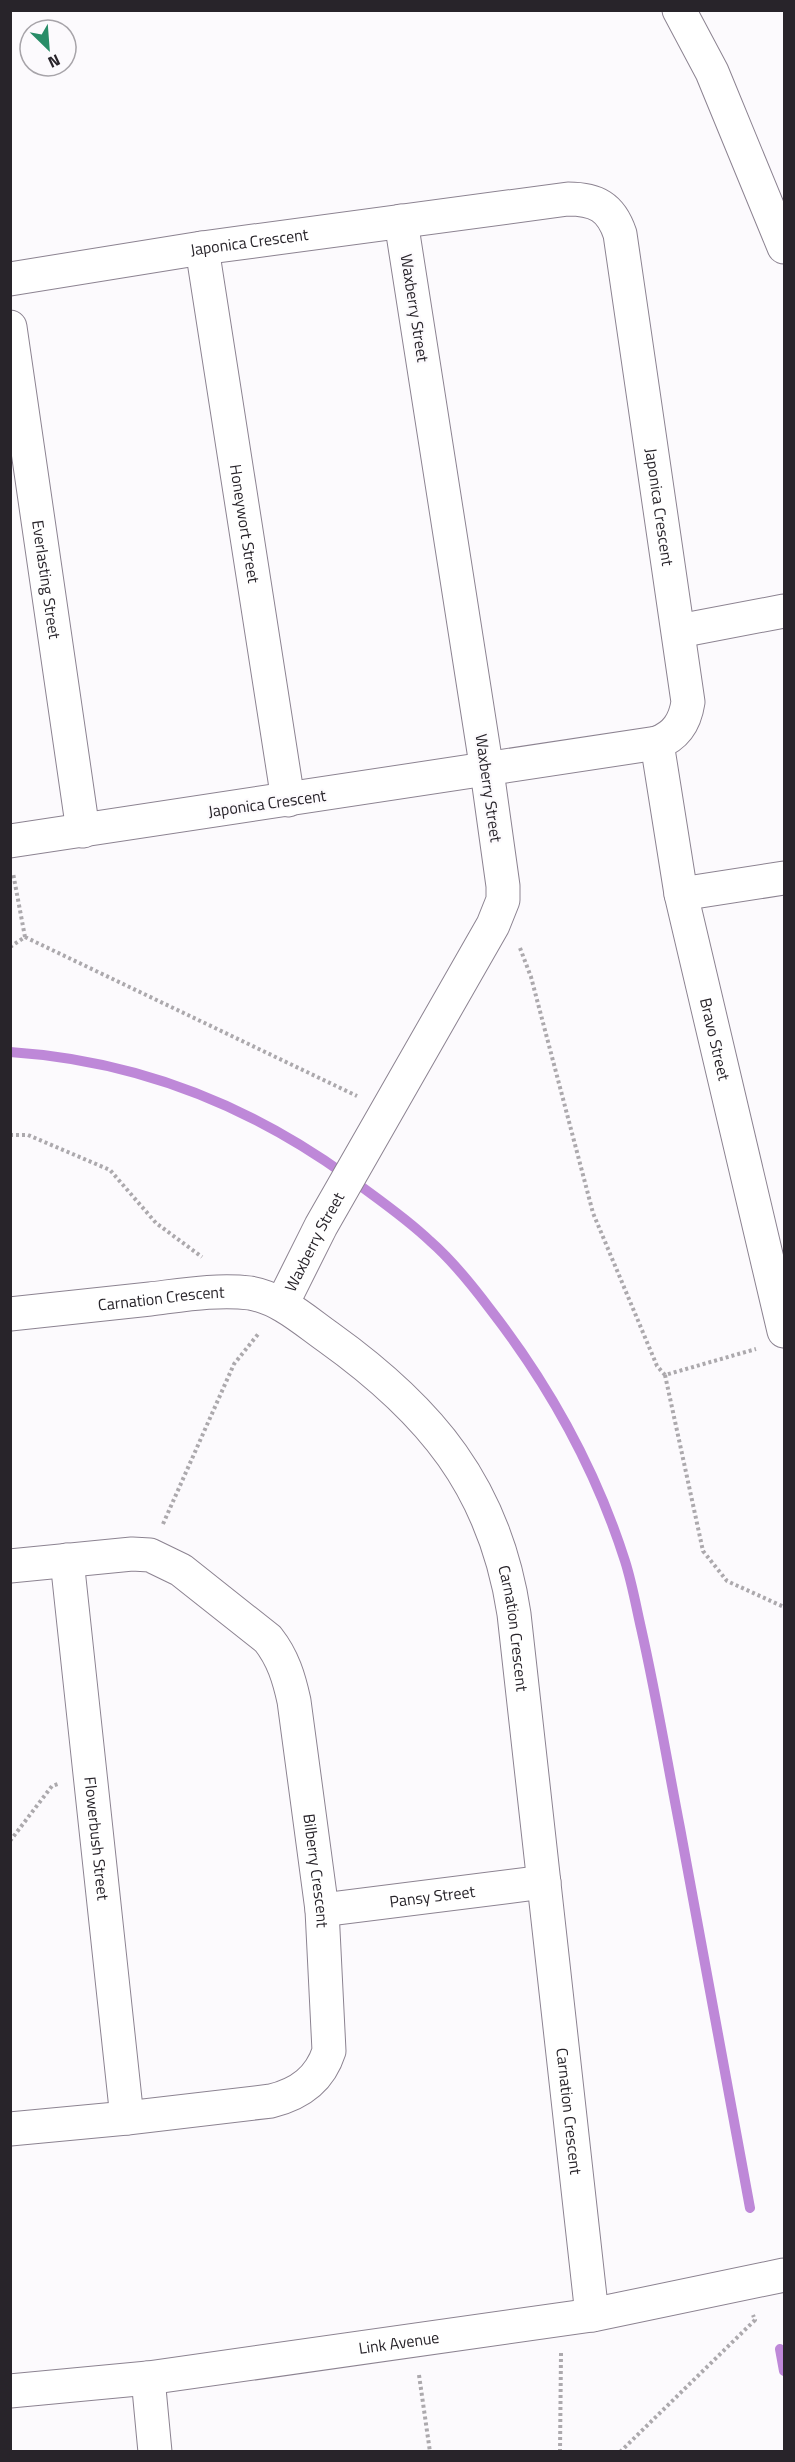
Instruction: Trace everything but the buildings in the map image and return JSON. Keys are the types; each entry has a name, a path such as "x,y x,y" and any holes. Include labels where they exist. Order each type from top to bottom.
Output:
{"street":[{"path":"679,10 712,72 784,247"},
{"name":"Japonica Crescent","path":"10,279 202,248 401,221 580,199 601,204 612,216 620,234 688,702 686,716 675,733 657,743 487,771 82,831 12,856"},
{"name":"Waxberry Street","path":"282,1304 321,1226 382,1124 493,925 502,900 503,886 487,771 401,221"},
{"name":"Honeywort Street","path":"202,248 288,800"},
{"name":"Everlasting Street","path":"10,327 82,831"},
{"path":"679,632 784,611"},
{"name":"Bravo Street","path":"657,743 681,894 774,1339"},
{"path":"681,894 784,878"},
{"name":"Carnation Crescent","path":"10,1314 205,1293 252,1294 282,1304 344,1348 409,1404 446,1443 477,1494 494,1533 509,1582 592,2315"},
{"name":"Bilberry Crescent","path":"10,1566 132,1554 150,1555 181,1570 268,1639 277,1651 294,1701 322,1910 329,2051 325,2063 316,2076 293,2094 272,2101 10,2129"},
{"name":"Flowerbush Street","path":"67,1560 127,2118"},
{"name":"Pansy Street","path":"322,1910 544,1882"},
{"name":"Link Avenue","path":"10,2391 148,2378 561,2320 784,2275"},
{"path":"148,2378 155,2451"}],"path":[{"path":"12,856 25,937"},
{"path":"502,900 531,976 593,1212 657,1366 665,1375 703,1551 727,1581 784,1607"},
{"path":"10,947 25,937"},
{"path":"25,937 382,1124"},
{"path":"10,1135 28,1135 110,1170 156,1223 204,1258"},
{"path":"150,1555 234,1364 282,1304"},
{"path":"665,1375 774,1339"},
{"path":"10,1841 52,1786 89,1772"},
{"path":"620,2451 755,2320 740,2285"},
{"path":"560,2451 561,2320"},
{"path":"414,2340 430,2451"}],"waterway":[{"path":"10,1052 100,1065 187,1090 229,1107 309,1150 390,1207 438,1249 476,1291 532,1368 569,1429 585,1461 613,1527 630,1578 657,1703 750,2208"},
{"path":"780,2349 784,2371"}]}
